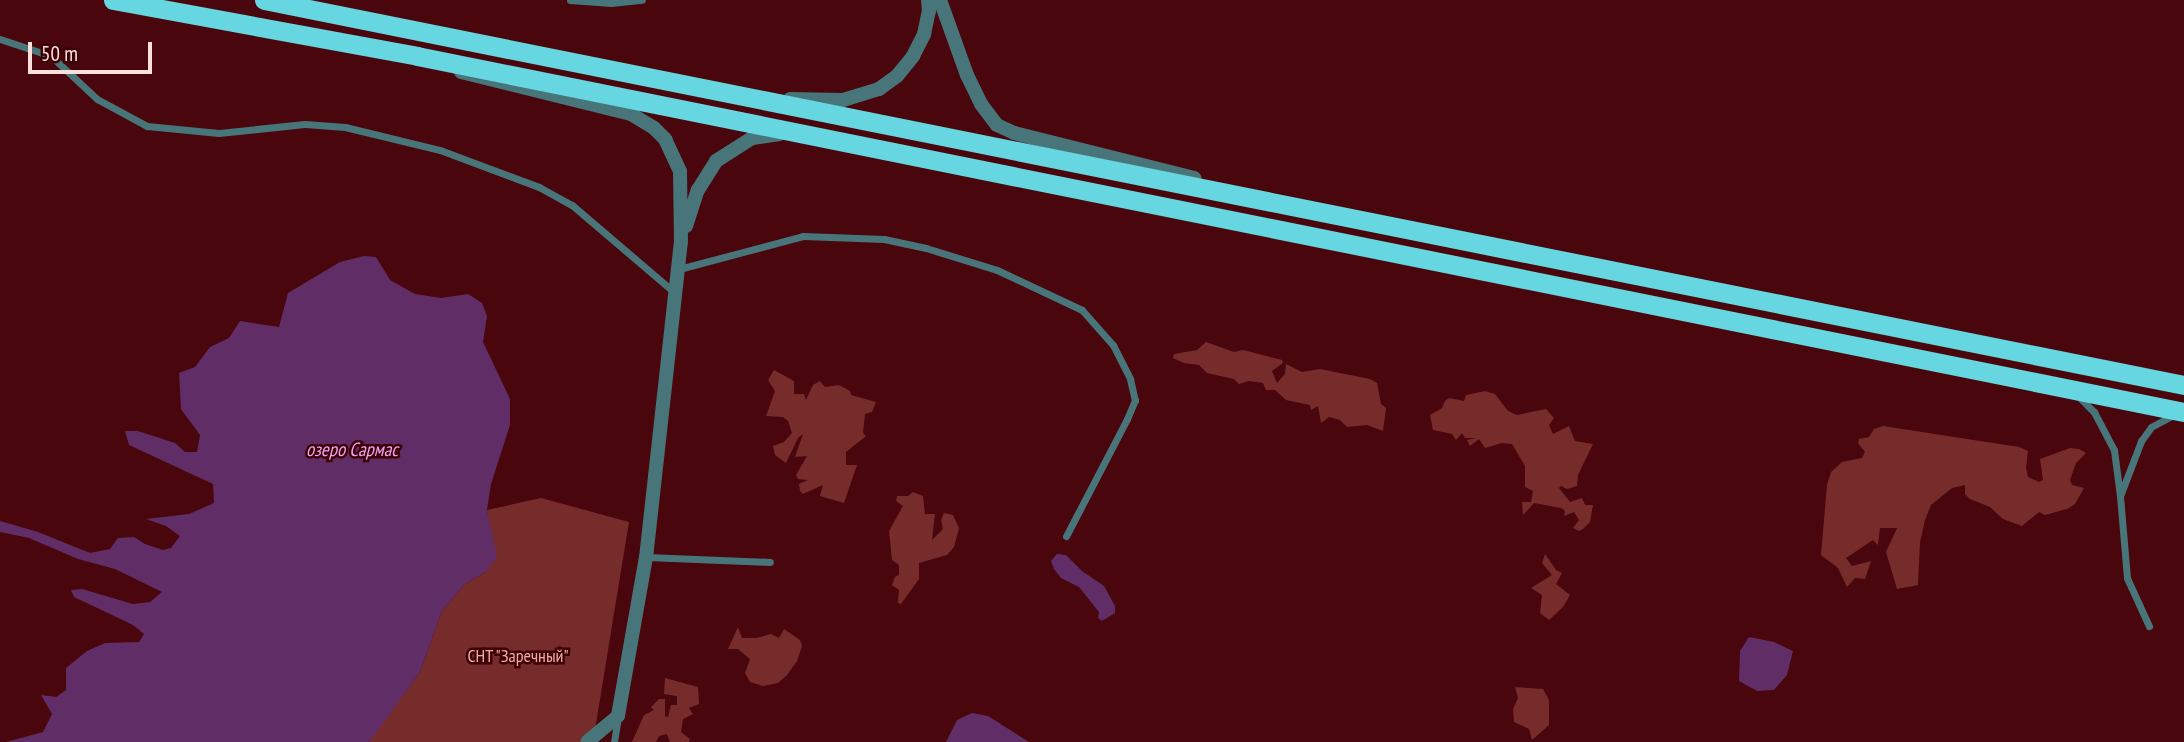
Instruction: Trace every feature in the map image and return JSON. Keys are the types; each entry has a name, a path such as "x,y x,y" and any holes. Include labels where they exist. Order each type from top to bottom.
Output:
{"highway":[{"path":"113,0 417,56 2184,412"},
{"path":"264,0 2184,386"}],"street":[{"path":"757,98 843,100 878,89 897,76 913,56 924,34 929,11 928,0"},
{"path":"940,0 981,104 989,116 1004,129 1313,211"},
{"path":"417,56 480,79 612,109 644,121 665,139 680,171 681,241 646,557 618,716 587,742"},
{"path":"681,241 698,190 716,160 729,149 764,135 812,135"}],"lane":[{"path":"570,0 611,3 642,0"},
{"path":"0,39 51,56 97,99 147,126 219,133 305,124 345,127 440,150 539,187 572,205 675,293"},
{"path":"678,269 803,236 884,239 926,247 997,270 1082,310 1113,345 1130,379 1135,400 1066,536"},
{"path":"2073,391 2106,430 2114,450 2127,578 2149,626"},
{"path":"2120,496 2141,441 2151,427 2184,412"},
{"path":"646,557 769,562"},
{"path":"614,742 618,716"}],"green space":[{"path":"1206,342 1234,352 1243,350 1282,360 1283,363 1272,371 1277,383 1285,374 1286,364 1302,372 1320,369 1370,379 1377,383 1381,404 1386,408 1383,431 1367,425 1347,427 1340,420 1329,417 1321,423 1318,406 1311,410 1310,405 1286,400 1275,390 1266,390 1263,383 1249,381 1239,384 1234,379 1207,373 1199,365 1173,358 1174,354 1197,350"},
{"path":"774,370 794,381 794,394 804,394 806,400 813,385 820,381 825,387 839,385 850,391 851,395 876,402 872,412 865,414 863,433 866,436 846,452 846,465 857,465 844,503 820,496 823,485 803,494 800,491 799,484 808,480 798,479 796,475 807,456 795,457 803,434 798,438 786,463 775,455 773,446 784,442 792,433 788,421 783,417 766,416 775,391 768,380"},
{"path":"1485,391 1495,394 1508,411 1517,415 1546,409 1554,418 1549,425 1553,434 1569,426 1575,441 1593,444 1578,475 1577,486 1559,488 1570,502 1582,498 1585,505 1593,505 1590,522 1583,529 1579,531 1573,528 1579,520 1574,512 1564,516 1565,511 1561,508 1534,503 1523,515 1522,502 1531,502 1533,491 1525,487 1525,466 1512,444 1502,443 1485,448 1479,439 1470,446 1467,440 1476,438 1465,438 1462,433 1456,440 1452,434 1433,430 1430,415 1442,408 1449,398 1464,401 1466,395"},
{"path":"1883,426 2019,447 2028,451 2028,477 2039,482 2043,480 2040,459 2070,448 2079,449 2086,453 2076,463 2070,480 2072,485 2084,488 2075,504 2067,509 2045,515 2039,512 2022,526 2003,519 1990,507 1970,499 1965,494 1965,485 1952,488 1931,505 1925,520 1920,542 1918,585 1897,589 1886,552 1897,528 1880,528 1878,545 1873,540 1846,558 1852,566 1871,561 1865,579 1855,578 1847,587 1838,568 1821,555 1827,485 1831,472 1842,462 1862,458 1865,452 1858,443 1859,439 1869,437 1874,429"},
{"path":"913,492 923,496 925,514 935,514 932,540 943,529 941,520 944,513 953,515 959,528 954,547 947,555 919,563 919,579 901,604 898,603 899,590 892,585 895,577 899,575 899,565 892,560 889,531 903,506 896,501 897,496 908,496"},
{"name":"СНТ \"Заречный\"","path":"541,498 629,522 593,742 368,742 420,672 442,611 465,584 486,572 490,533 487,510"},
{"path":"1545,554 1556,570 1562,573 1556,584 1570,595 1563,607 1549,620 1540,613 1542,595 1531,588 1552,575 1542,563"},
{"path":"738,627 742,638 771,634 779,638 784,629 800,640 802,646 797,661 778,683 763,686 750,682 745,673 750,659 738,649 728,649"},
{"path":"665,678 698,687 699,704 689,708 693,714 683,719 681,732 690,739 689,742 670,742 667,734 659,736 656,742 632,742 644,715 654,710 651,707 659,699 665,699 665,716 668,717 671,705 677,705 677,696 664,694"},
{"path":"1515,687 1543,689 1549,700 1549,725 1532,740 1529,729 1514,722 1513,709 1518,698"}],"water":[{"name":"озеро Сармас","path":"364,256 376,257 390,280 415,294 441,298 468,294 482,303 487,316 483,342 510,399 510,425 491,484 487,510 497,557 486,572 465,584 442,611 420,672 373,737 368,742 6,742 43,732 52,714 41,695 56,697 66,690 66,668 87,651 105,643 139,642 144,634 133,625 74,597 71,590 82,589 133,604 150,602 162,592 115,569 78,559 29,538 0,532 0,521 38,532 90,553 110,549 118,538 134,537 163,550 171,548 180,536 166,526 146,519 189,514 214,503 213,484 129,445 125,431 138,431 175,443 185,452 197,452 200,435 181,409 179,373 195,367 210,347 229,338 240,321 279,327 288,293 340,262"},
{"path":"1057,554 1066,555 1082,571 1104,586 1115,606 1115,613 1102,621 1098,618 1099,612 1079,587 1061,578 1054,569 1051,561"},
{"path":"1749,637 1774,642 1793,651 1787,675 1774,690 1757,691 1739,681 1740,651"},
{"path":"972,713 988,716 1029,742 946,742 957,720"}]}
